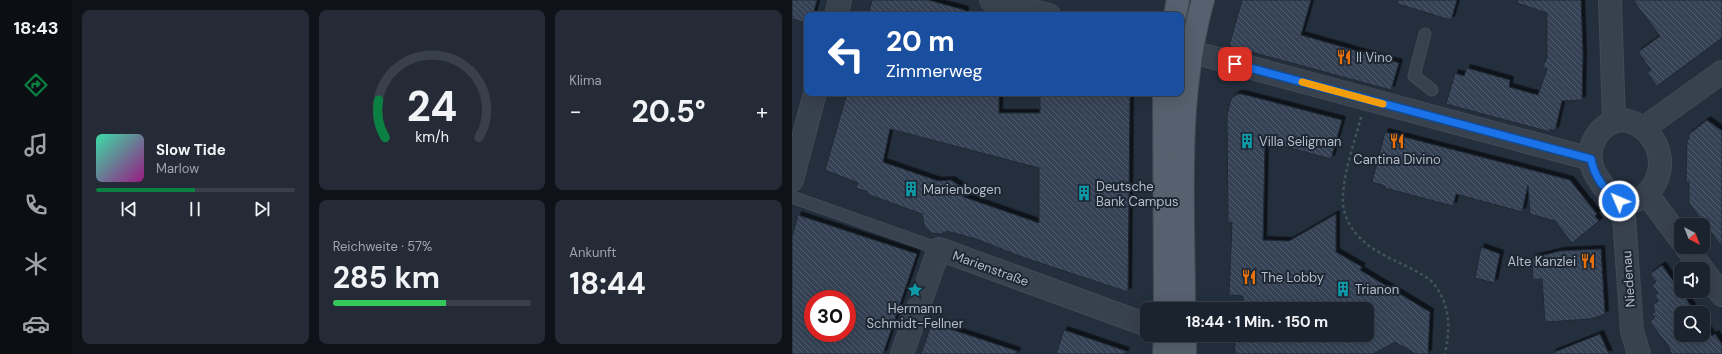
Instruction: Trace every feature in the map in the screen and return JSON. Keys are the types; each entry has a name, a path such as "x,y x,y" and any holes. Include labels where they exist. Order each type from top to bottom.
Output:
{"main road":[{"path":"1176,12 1178,0"},
{"path":"1184,302 1183,131 1186,51 1203,0"},
{"path":"1164,96 1165,302"},
{"path":"1164,354 1165,342"},
{"path":"1185,342 1185,354"}],"street":[{"path":"837,12 840,0"},
{"path":"991,0 1037,12"},
{"path":"1610,0 1614,121"},
{"path":"1186,51 1591,159"},
{"path":"1644,128 1722,72"},
{"path":"792,180 814,96"},
{"path":"1628,120 1644,128 1654,142 1659,156 1660,167 1653,187 1647,194 1632,202 1624,203 1614,197 1600,181 1593,169 1591,159 1592,146 1596,135 1602,127 1614,121 1628,120"},
{"path":"1647,194 1674,231"},
{"name":"Niedenau","path":"1624,203 1632,331 1639,354"},
{"name":"Marienstraße","path":"902,354 939,249 1140,322"},
{"path":"1691,254 1698,262"},
{"path":"1710,279 1722,295"}],"lane":[{"path":"1425,34 1414,76 1432,90"},
{"path":"792,197 939,249"}],"path":[{"path":"1366,99 1344,181 1343,204 1347,220 1354,232 1374,251 1426,277 1436,287 1446,305 1448,314 1449,328 1445,354"}],"building":[{"path":"792,0 817,0 814,12 804,12 804,22 792,19"},
{"path":"872,0 928,0 965,10 965,12 869,12"},
{"path":"1242,0 1311,0 1301,35 1399,63 1391,90 1229,46"},
{"path":"1398,0 1457,0 1451,20 1398,4"},
{"path":"1518,0 1581,0 1583,54 1582,100 1562,101 1555,131 1550,129 1550,132 1446,104 1455,73 1464,76 1467,68 1510,80 1509,87 1538,95 1547,69 1543,67 1547,57 1547,13 1517,3"},
{"path":"1633,0 1722,0 1722,38 1657,86 1647,73 1651,70 1638,52 1660,36"},
{"path":"1237,94 1242,94 1342,120 1331,159 1265,141 1263,240 1289,241 1336,214 1336,252 1362,267 1360,270 1430,312 1428,354 1416,354 1395,342 1373,354 1235,354 1234,342 1374,342 1374,302 1243,302 1243,296 1229,295 1232,223 1228,221 1227,115 1231,99"},
{"path":"846,96 999,96 999,113 1040,113 1040,96 1130,96 1128,292 1022,257 976,239 947,231 941,234 931,233 924,225 922,214 867,194 868,192 856,188 858,183 825,170","holes":["890,129 1039,168 1039,223 964,197 960,186 951,180 938,181 883,162"]},
{"path":"1707,120 1722,131 1722,247 1710,231 1710,218 1700,218 1689,203 1689,182 1686,182 1687,140 1689,139 1689,134"},
{"path":"1385,132 1570,180 1597,214 1595,216 1599,221 1572,243 1555,221 1530,214 1528,185 1522,212 1456,194 1453,206 1385,188 1385,186 1372,182"},
{"path":"798,215 917,254 883,354 792,354 792,237"},
{"path":"1481,247 1500,254 1494,283 1475,278"},
{"path":"1601,249 1605,314 1591,319 1545,322 1542,279 1533,280 1532,258 1560,251"},
{"path":"1662,265 1674,282 1674,298 1685,298 1691,306 1674,306 1674,342 1710,342 1710,333 1712,336 1715,334 1722,344 1722,354 1671,354 1669,347 1650,322 1655,317 1651,313 1655,312 1653,305 1658,301 1655,296 1658,293 1652,285 1656,282 1650,274"},
{"path":"932,323 1017,351 1016,354 921,354"},
{"path":"1064,330 1126,351 1125,354 1056,354"},
{"path":"1600,334 1609,354 1552,354 1552,353"}],"slow traffic":[{"path":"1302,82 1383,104"}],"place":[{"name":"Il Vino","path":"1344,57"},
{"name":"Villa Seligman","path":"1247,141"},
{"name":"Cantina Divino","path":"1397,141"},
{"name":"Marienbogen","path":"911,189"},
{"name":"Deutsche Bank Campus","path":"1084,193"},
{"name":"Alte Kanzlei","path":"1588,261"},
{"name":"The Lobby","path":"1249,277"},
{"name":"Trianon","path":"1343,289"},
{"name":"Hermann Schmidt-Fellner","path":"915,290"}],"route":[{"path":"1235,64 1591,159 1593,169 1600,181 1619,201"}]}
